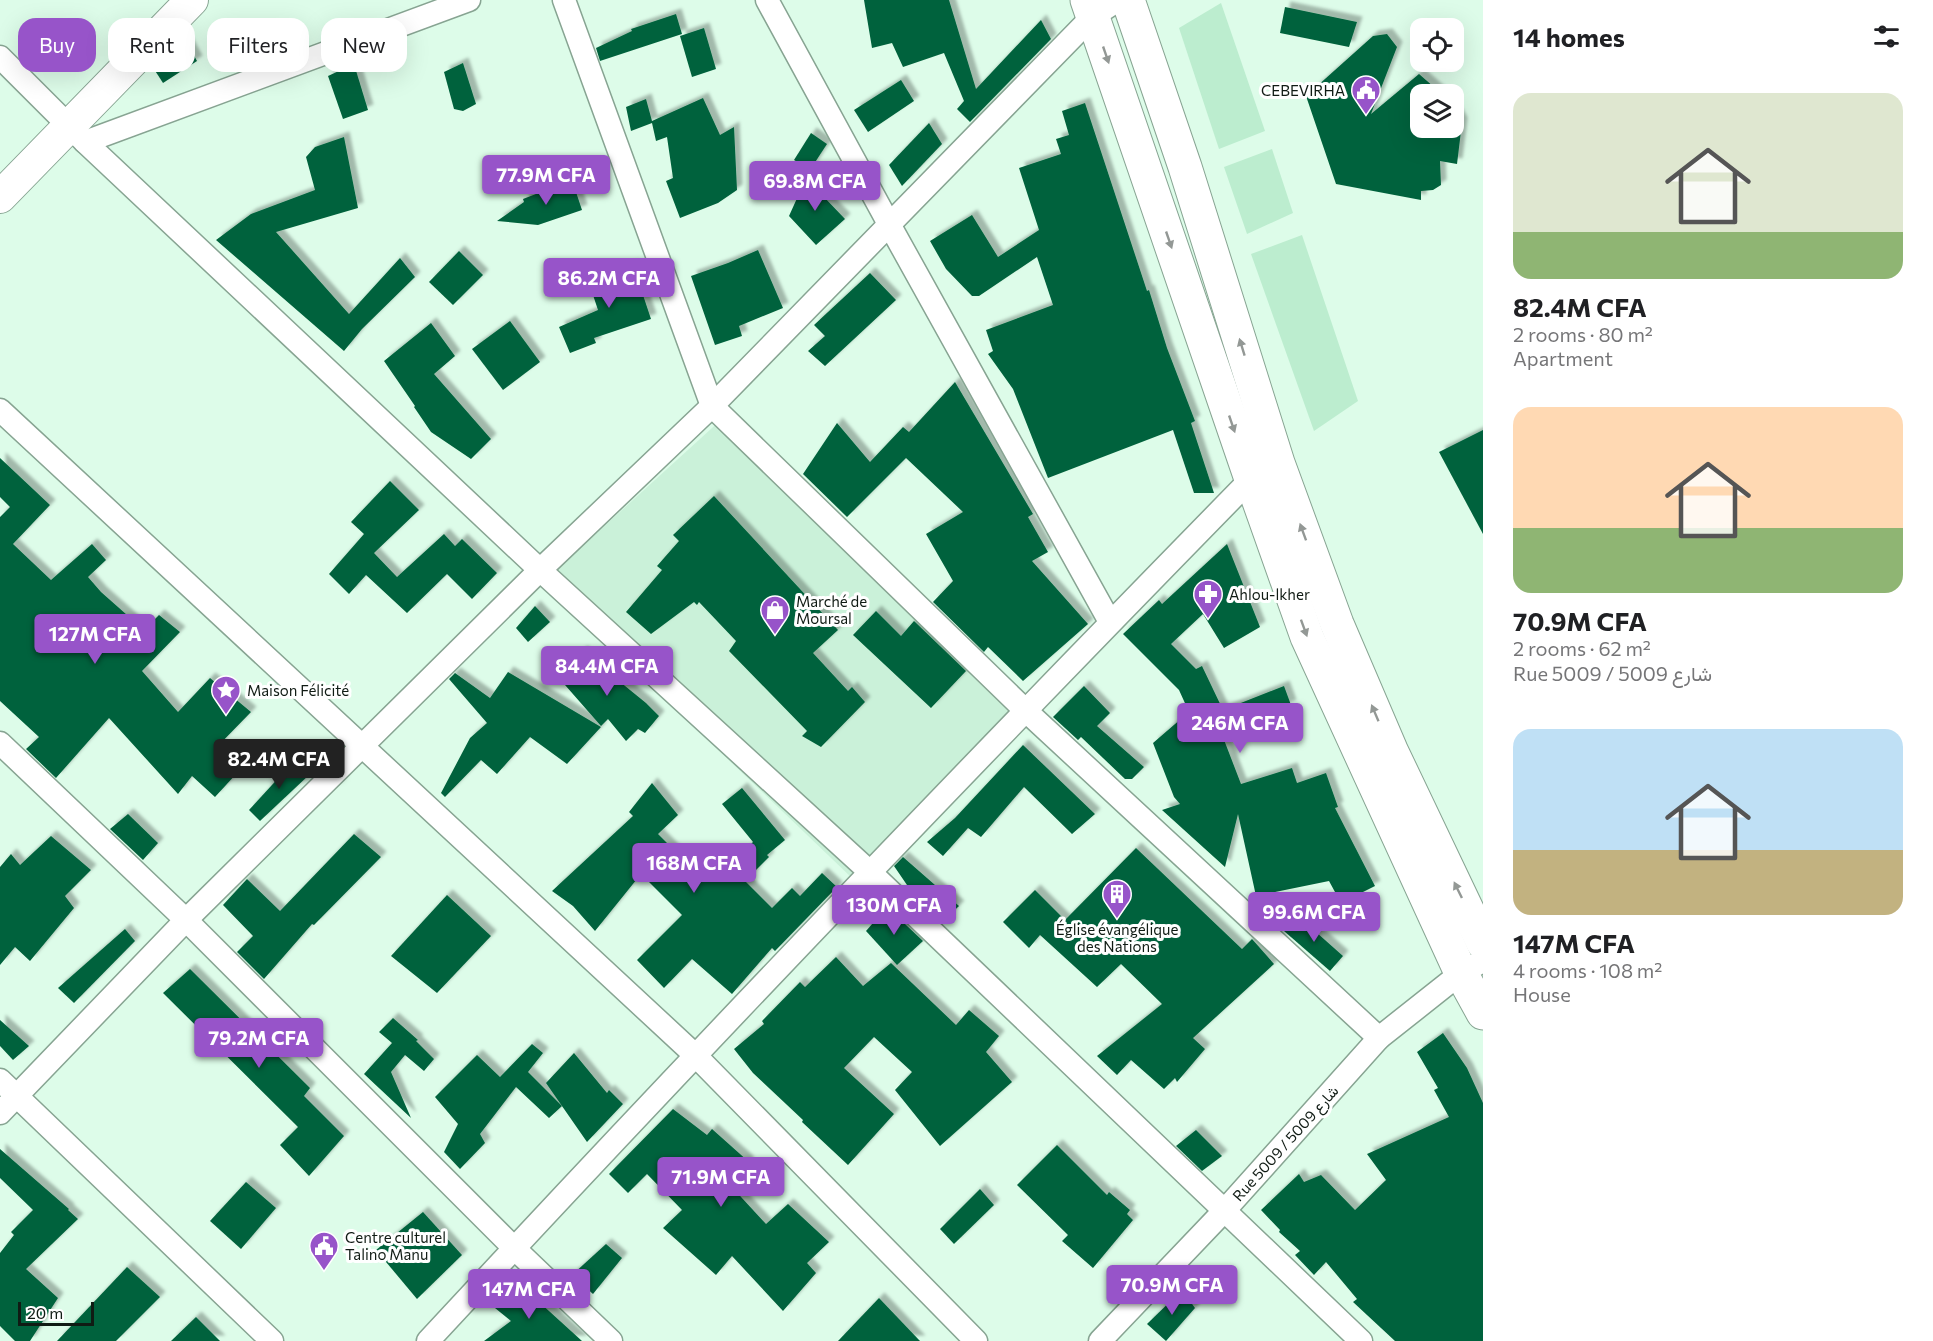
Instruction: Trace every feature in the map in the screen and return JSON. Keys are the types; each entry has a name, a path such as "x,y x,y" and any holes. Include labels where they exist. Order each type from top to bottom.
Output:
{"main road":[{"path":"1128,0 1185,168 1307,637 1472,967 1483,1013"},
{"path":"1099,6 1264,471 1337,624 1391,750 1483,943"}],"street":[{"path":"0,196 78,134 192,0"},
{"path":"78,134 469,0"},
{"path":"564,0 712,406 1025,710 1379,1038"},
{"path":"767,0 1110,622"},
{"path":"0,1113 186,920 540,570 712,406 1099,6"},
{"path":"0,57 78,134 540,570 870,872 1361,1341"},
{"path":"0,410 695,1055 976,1341"},
{"path":"428,1341 695,1055 1025,710 1110,622 1264,471"},
{"path":"0,743 186,920 514,1248 611,1341"},
{"name":"Rue 5009 / شارع 5009","path":"1100,1341 1224,1211 1379,1038 1472,967"},
{"path":"0,1080 272,1341"}],"shaded area":[{"path":"1221,3 1265,131 1219,149 1179,28"},
{"path":"1272,149 1293,213 1247,234 1224,167"},
{"path":"1302,235 1358,401 1314,431 1251,254"},
{"name":"Marché de Moursal","path":"723,418 1029,711 854,880 543,582"}],"building":[{"path":"864,0 949,0 976,89 1041,20 1051,39 970,122 957,109 964,101 944,53 903,67 892,43 872,48"},
{"path":"1285,7 1357,22 1349,47 1280,33"},
{"path":"676,14 682,34 600,61 596,48 632,31 631,29"},
{"path":"704,28 716,69 692,77 680,36"},
{"name":"CEBEVIRHA","path":"1387,34 1397,47 1371,114 1419,74 1430,84 1410,84 1410,138 1460,138 1457,164 1440,161 1441,185 1433,190 1421,191 1421,200 1336,184 1306,96 1373,36"},
{"path":"463,63 476,104 463,111 454,109 444,72"},
{"path":"156,72 180,72 163,83"},
{"path":"337,72 356,72 368,110 343,119 328,76"},
{"path":"901,80 914,101 868,132 854,110"},
{"path":"703,98 720,135 734,127 737,190 718,203 680,218 666,181 673,178 667,137 656,141 652,123 631,131 626,107 646,99 652,121"},
{"path":"1085,103 1147,291 1149,290 1167,348 1195,421 1191,423 1214,493 1194,493 1173,430 1048,478 1013,389 988,354 993,351 986,330 1053,305 1037,257 979,296 972,296 946,269 930,241 972,215 998,257 1039,230 1019,168 1061,154 1056,139 1069,135 1062,111"},
{"path":"929,123 942,144 902,186 889,165"},
{"path":"811,133 827,144 810,170 794,160"},
{"path":"344,137 358,208 276,232 349,314 400,258 415,277 362,329 344,351 216,240 251,214 315,190 306,157 315,147"},
{"path":"808,174 826,193 823,196 845,219 816,245 789,216"},
{"path":"572,180 582,210 538,225 497,221 524,202 523,199"},
{"path":"758,250 783,308 739,326 742,336 715,345 691,276"},
{"path":"459,251 483,275 453,305 429,282"},
{"path":"633,265 651,319 594,338 596,343 570,353 559,327 598,310 588,280"},
{"path":"870,273 896,300 825,366 808,351 825,336 814,325"},
{"path":"510,321 540,362 503,390 472,349"},
{"path":"431,323 455,356 434,374 491,439 471,459 431,432 384,361"},
{"path":"955,382 1033,514 1028,517 1048,552 1032,561 1088,624 1023,681 988,647 984,652 933,602 953,581 926,534 963,512 906,458 847,517 803,474 837,423 870,462 903,427 909,432"},
{"path":"1483,430 1483,534 1439,452"},
{"path":"0,458 50,505 13,544 51,580 92,544 106,560 88,577 101,592 144,630 159,615 180,632 142,671 178,712 210,678 251,712 215,749 237,773 215,797 192,776 178,794 109,718 56,778 26,749 39,737 0,701 0,517 10,507 0,497"},
{"path":"390,481 419,510 374,553 397,577 444,534 455,546 462,539 497,573 472,599 447,574 407,613 366,575 349,594 329,574 364,534 351,522"},
{"path":"714,496 838,630 813,653 848,691 852,687 865,702 821,747 802,736 807,731 729,651 736,641 699,602 697,605 694,602 651,634 626,612 662,570 657,566 679,541 673,535"},
{"path":"1227,544 1260,627 1224,648 1203,614 1171,644 1196,669 1202,666 1223,710 1284,686 1291,705 1221,732 1241,784 1292,768 1297,783 1326,773 1338,807 1335,808 1375,886 1341,903 1329,881 1256,896 1238,814 1225,867 1162,810 1180,804 1174,797 1153,743 1189,712 1179,690 1123,634 1159,600 1162,604"},
{"path":"535,606 550,622 528,642 516,628"},
{"path":"876,611 901,636 914,621 966,671 931,708 853,635"},
{"path":"582,651 659,716 645,733 638,729 626,741 608,719 601,726 558,677"},
{"path":"508,672 601,727 567,764 530,737 497,774 481,760 445,797 441,793 470,738 487,723 449,679 455,673 490,698"},
{"path":"1084,686 1110,713 1097,726 1144,767 1132,779 1125,779 1081,737 1078,740 1053,717"},
{"path":"1023,745 1095,814 1072,834 1024,787 981,837 968,828 943,856 927,842 955,818"},
{"path":"294,761 310,774 260,821 249,810"},
{"path":"652,783 678,815 658,834 690,866 695,860 715,880 753,842 722,804 742,788 785,840 767,855 769,857 745,881 772,908 792,888 800,896 822,873 837,887 775,951 772,948 732,994 692,959 664,988 637,960 682,915 641,874 595,931 573,906 552,891 633,816 629,812"},
{"path":"128,814 158,843 143,860 110,829"},
{"path":"354,834 381,857 314,925 312,924 264,979 237,952 253,936 223,905 247,879 280,911"},
{"path":"51,836 91,870 65,896 74,908 30,961 15,947 0,965 0,867 11,854 20,865"},
{"path":"1136,848 1242,949 1252,939 1274,964 1193,1038 1205,1049 1177,1082 1175,1078 1164,1089 1131,1060 1117,1075 1097,1056 1162,1004 1121,964 1097,987 1040,935 1029,948 1003,922 1035,890 1065,920"},
{"path":"903,857 959,906 942,922 905,887 907,885 894,866"},
{"path":"447,895 491,936 437,993 391,956"},
{"path":"887,907 923,941 897,965 866,931"},
{"path":"1298,916 1343,956 1330,971 1284,931"},
{"path":"125,929 135,941 74,1003 58,988"},
{"path":"836,957 863,986 891,963 956,1025 969,1010 999,1036 986,1052 1012,1082 940,1146 895,1090 912,1072 874,1037 844,1068 894,1114 848,1165 753,1073 734,1049 764,1024 762,1021 800,982 805,987"},
{"path":"190,969 310,1088 304,1096 344,1136 309,1176 280,1145 298,1127 163,993"},
{"path":"393,1018 418,1040 416,1041 434,1059 424,1071 405,1055 391,1072 411,1118 364,1074 392,1043 379,1032"},
{"path":"0,1020 29,1046 13,1060 0,1046"},
{"path":"1443,1033 1467,1068 1483,1103 1483,1341 1395,1341 1353,1302 1357,1299 1326,1262 1314,1275 1295,1255 1300,1251 1279,1232 1280,1230 1261,1210 1299,1174 1304,1182 1321,1175 1355,1210 1386,1180 1367,1154 1449,1117 1434,1090 1438,1088 1417,1052"},
{"path":"532,1044 543,1053 528,1072 562,1106 549,1118 516,1087 480,1134 485,1143 460,1169 444,1152 458,1124 435,1097 477,1055 500,1077"},
{"path":"574,1053 607,1093 609,1090 623,1104 587,1142 546,1083"},
{"path":"673,1109 707,1135 712,1129 749,1162 730,1185 766,1224 788,1204 829,1242 807,1263 816,1273 783,1311 732,1256 716,1275 663,1228 682,1210 647,1174 628,1193 609,1174"},
{"path":"1196,1130 1222,1156 1202,1171 1176,1146"},
{"path":"1057,1145 1107,1195 1109,1192 1130,1210 1127,1214 1133,1220 1093,1268 1062,1241 1068,1235 1017,1185"},
{"path":"0,1149 78,1219 26,1269 58,1298 30,1341 15,1341 0,1326 0,1253 14,1235 11,1232 33,1210 0,1178"},
{"path":"246,1182 276,1208 241,1249 210,1221"},
{"path":"980,1189 994,1205 954,1244 940,1229"},
{"path":"423,1212 462,1255 417,1299 376,1250"},
{"path":"606,1244 622,1258 593,1294 572,1275"},
{"path":"127,1267 160,1297 116,1341 57,1341"},
{"path":"516,1281 582,1341 484,1341 511,1321 495,1308"},
{"path":"1182,1290 1195,1308 1166,1341 1147,1324"},
{"path":"879,1298 920,1341 838,1341"},
{"path":"196,1317 220,1341 171,1341"}],"place":[{"name":"CEBEVIRHA","path":"1366,116"},
{"name":"Ahlou-lkher","path":"1208,620"},
{"name":"Marché de Moursal","path":"775,636"},
{"name":"Maison Félicité","path":"226,716"},
{"name":"Église évangélique des Nations","path":"1117,920"},
{"name":"Centre culturel Talino Manu","path":"324,1272"}]}
